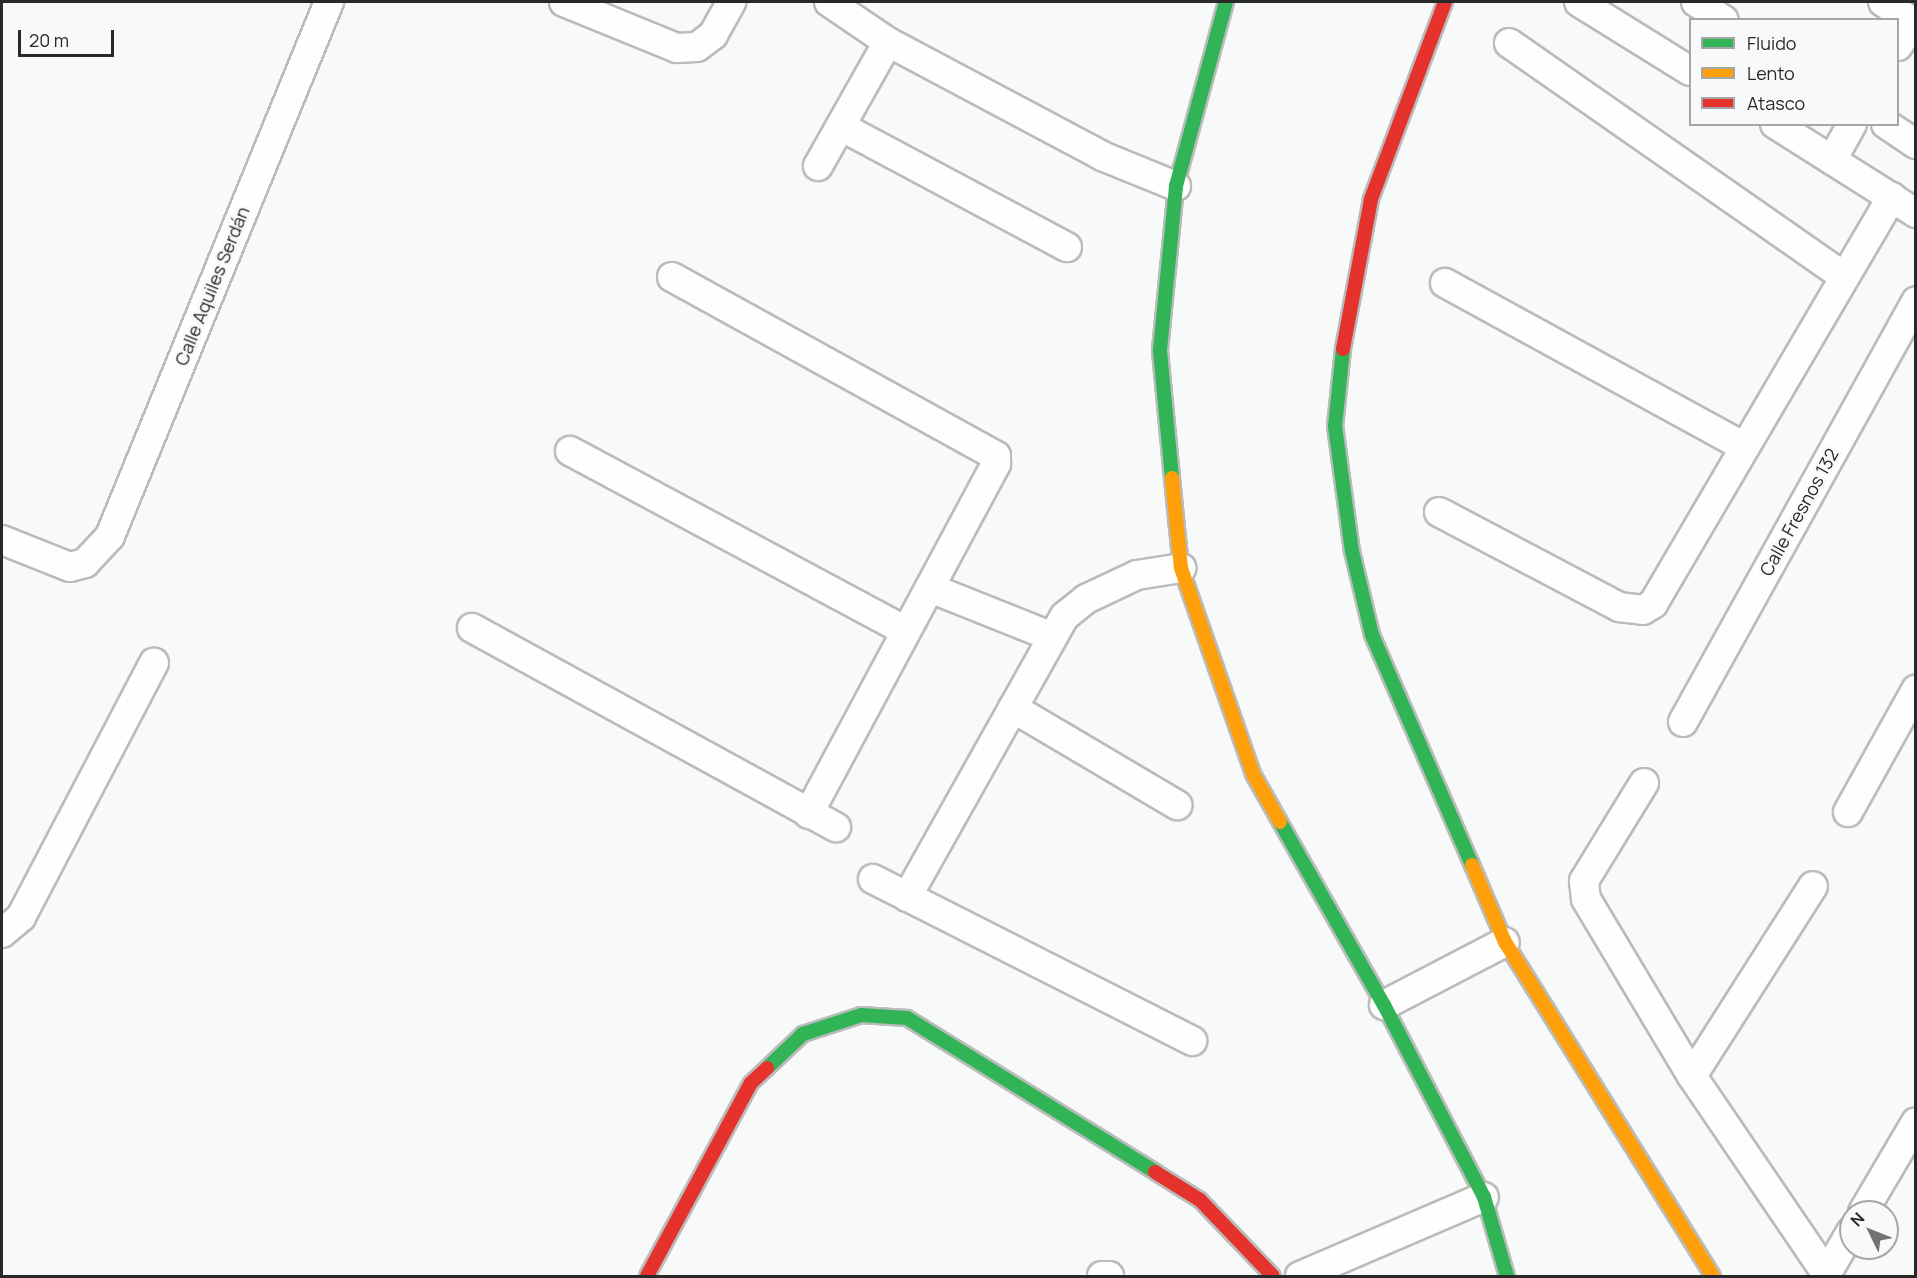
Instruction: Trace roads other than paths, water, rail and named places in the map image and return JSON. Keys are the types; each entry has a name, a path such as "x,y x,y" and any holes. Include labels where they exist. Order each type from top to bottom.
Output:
{"main road":[{"path":"1226,2 1176,186 1160,350 1181,568 1252,774 1383,1005 1484,1197 1507,1276"},
{"path":"1445,2 1371,199 1344,340 1335,426 1352,551 1372,636 1505,942 1713,1276"},
{"path":"647,1276 751,1083 803,1034 861,1015 907,1018 1200,1200 1273,1276"}],"street":[{"name":"Calle Aquiles Serdán","path":"2,540 54,563 70,567 85,563 110,536 329,2"},
{"path":"564,2 659,43 697,47 713,35 731,2"},
{"path":"829,2 888,42 1102,156 1176,186"},
{"path":"1579,2 1689,70"},
{"path":"1696,2 1721,18"},
{"path":"1883,2 1914,20 1899,44"},
{"path":"818,166 888,42"},
{"path":"1509,43 1842,275"},
{"path":"1778,126 1916,213"},
{"path":"1832,160 1851,126"},
{"path":"1889,126 1916,144"},
{"path":"842,127 1067,248"},
{"path":"1439,512 1620,607 1643,610 1660,594 1842,275 1892,197"},
{"path":"672,276 996,456 996,464 808,814"},
{"path":"1445,284 1744,447"},
{"name":"Calle Fresnos 132","path":"1683,723 1914,306"},
{"path":"570,451 905,631"},
{"path":"907,897 1013,708 1050,636 1086,599 1137,575 1181,568"},
{"path":"930,588 1050,636"},
{"path":"472,628 836,828"},
{"path":"2,933 21,917 154,663"},
{"path":"1848,812 1916,690"},
{"path":"1013,708 1177,805"},
{"path":"1644,783 1588,872 1584,889 1692,1076 1828,1275 1839,1254"},
{"path":"873,879 1192,1041"},
{"path":"1692,1076 1813,886"},
{"path":"1383,1005 1505,942"},
{"path":"1870,1200 1916,1122"},
{"path":"1300,1276 1484,1197"}]}
